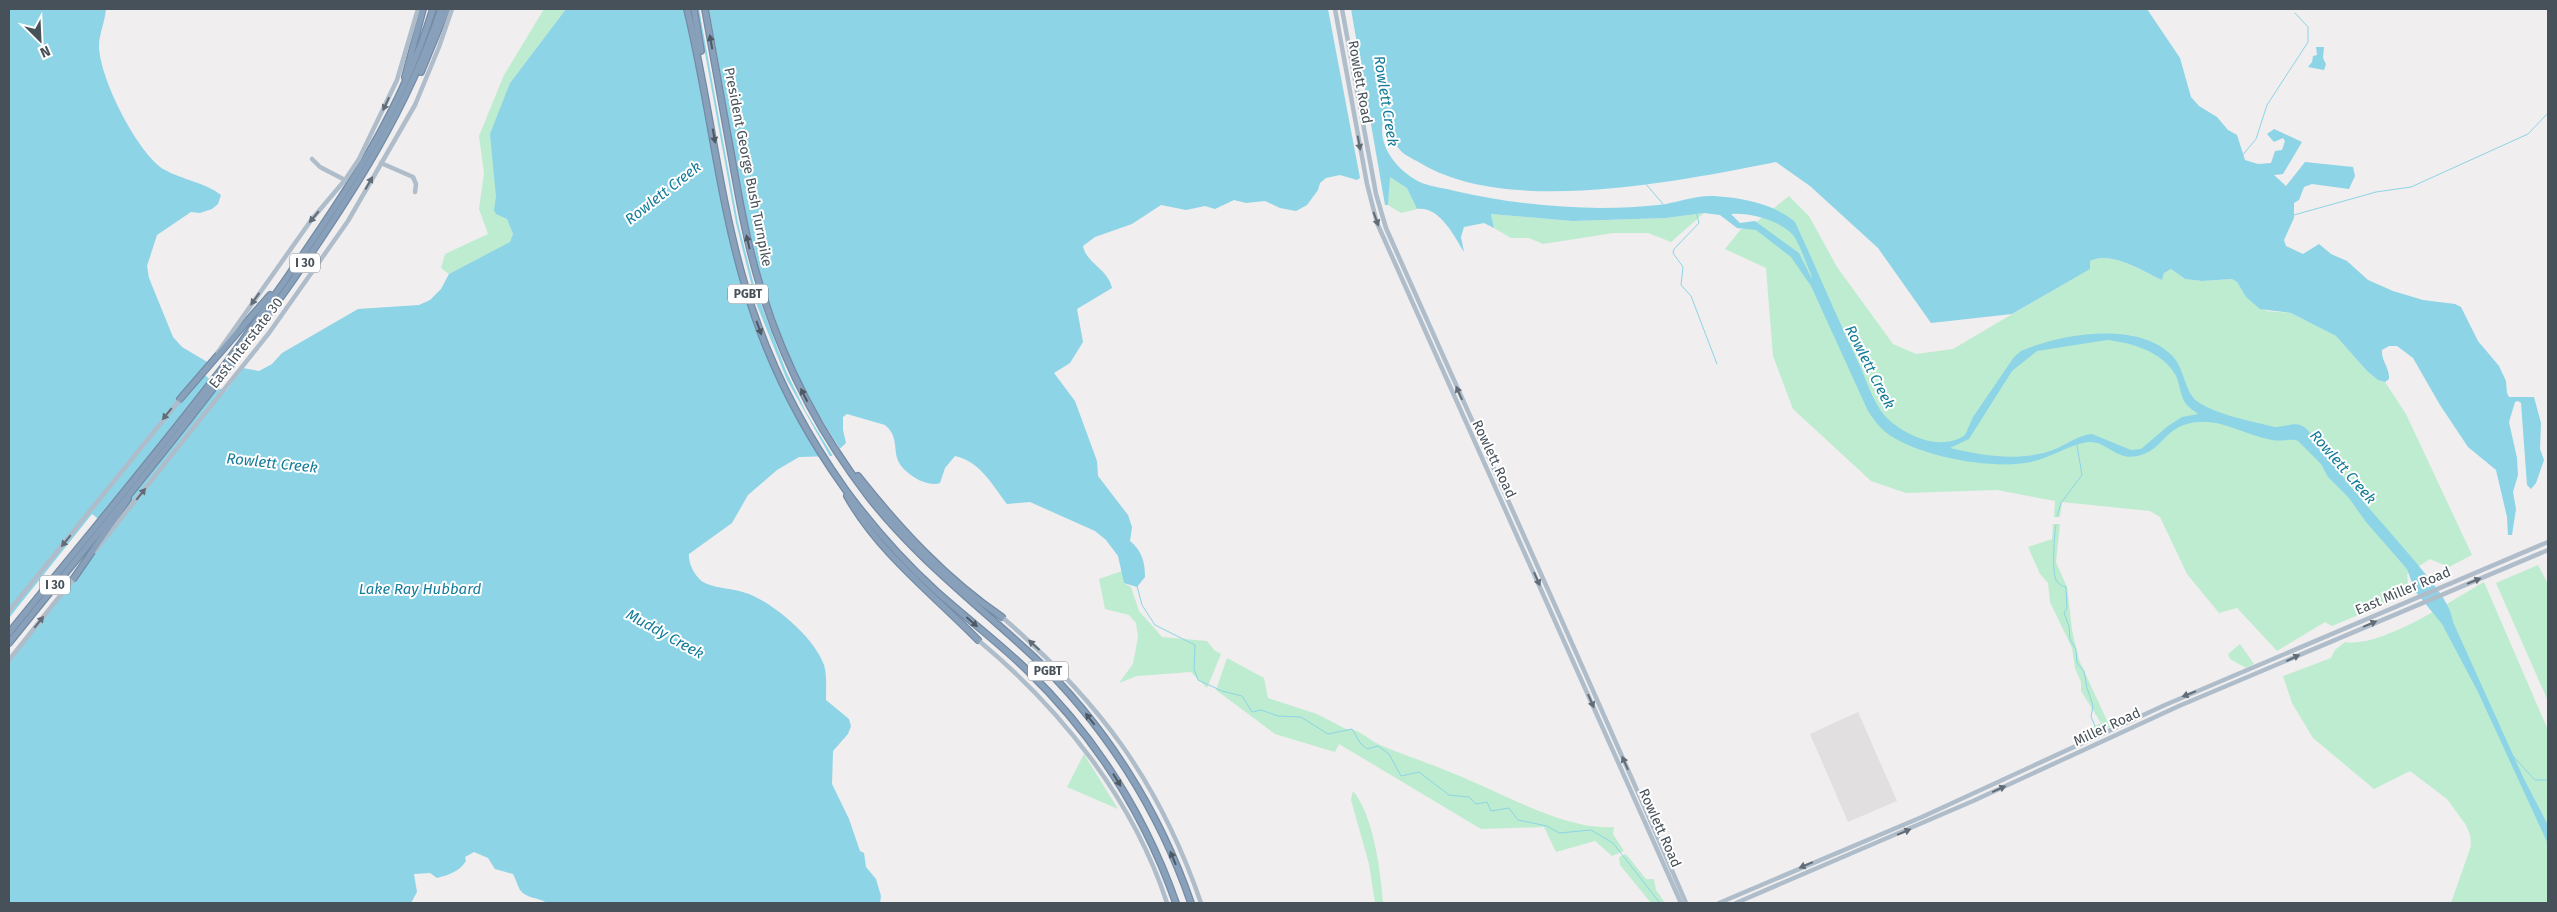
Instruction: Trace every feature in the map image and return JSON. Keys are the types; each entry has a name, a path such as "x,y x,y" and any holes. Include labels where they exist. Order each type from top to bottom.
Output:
{"highway":[{"path":"384,128 406,73 423,9"},
{"name":"I 30","path":"9,633 141,479 216,380 350,185 384,128 415,61 433,9"},
{"name":"I 30","path":"9,643 100,525 260,327 349,198 381,146 404,101 424,56 441,9"},
{"path":"404,101 408,97 429,56 447,9"},
{"path":"687,9 705,88"},
{"path":"694,9 705,88"},
{"name":"President George Bush Turnpike","path":"705,9 745,230 761,291 795,376 842,460 915,551 1035,659 1091,720 1124,765 1152,813 1191,903"},
{"name":"President George Bush Turnpike","path":"705,88 733,238 752,309 768,352 792,402 841,485 874,526 906,561 1026,669 1081,730 1114,775 1137,815 1158,856 1176,903"},
{"path":"180,399 295,265"},
{"path":"856,477 918,546 948,575 1002,617"},
{"path":"74,578 141,479"},
{"path":"841,485 856,513 874,535 911,575 978,640"}],"main road":[{"name":"East Interstate 30","path":"232,337 312,219 345,180 366,147 397,80 418,9"},
{"name":"East Interstate 30","path":"9,660 226,388 303,287 352,215 415,106 452,9"},
{"name":"Rowlett Road","path":"1335,9 1366,184 1376,223 1681,903"},
{"name":"Rowlett Road","path":"1342,9 1376,194 1384,224 1491,466 1534,557 1686,903"},
{"path":"312,159 323,169 345,180"},
{"path":"381,163 413,177 416,184 415,192"},
{"path":"9,611 180,399"},
{"path":"1519,540 1524,540 1531,555 1534,557"},
{"name":"East Miller Road","path":"2267,663 2548,542"},
{"path":"2532,549 2535,555"},
{"path":"2489,574 2548,550"},
{"path":"2489,574 2491,570 2506,560"},
{"name":"Miller Road","path":"1736,903 1933,819 2087,748 2489,574"},
{"path":"1002,617 1043,653 1083,693 1123,746 1164,812 1190,871 1201,903"},
{"path":"978,640 1023,678 1080,745 1130,822 1148,856 1167,903"},
{"name":"Miller Road","path":"1719,903 1922,817 2165,705 2267,663"},
{"path":"2084,743 2087,748"},
{"path":"2062,753 2065,759"},
{"path":"1653,841 1659,839"}],"shaded area":[{"path":"1858,712 1897,801 1848,822 1810,734"}],"green space":[{"path":"544,9 566,9 510,83 507,219 513,234 511,242 449,274 441,268 445,254 488,234 479,209 484,173 479,136 504,75"},
{"path":"1389,176 1407,188 1417,209 1401,213 1388,205"},
{"path":"1789,196 1809,216 1837,267 1893,344 1916,354 1953,349 2089,269 2090,261 2098,258 2107,258 2126,263 2162,280 2164,273 2171,269 2185,279 2202,281 2232,279 2237,282 2246,297 2267,311 2291,313 2336,336 2367,371 2378,380 2385,382 2406,414 2472,555 2449,567 2430,559 2407,574 2409,594 2332,626 2325,622 2277,651 2237,608 2219,613 2187,574 2160,517 2150,511 2062,502 2060,517 2054,517 2055,501 1997,490 1906,493 1871,481 1793,409 1773,356 1766,268 1725,249 1741,229 1749,228"},
{"path":"1704,213 1671,242 1648,233 1613,233 1543,244 1529,238 1511,238 1494,228 1491,214 1572,221 1666,218"},
{"path":"2053,524 2060,524 2056,562 2067,587 2072,630 2079,660 2110,727 2093,735 2091,728 2101,723 2081,691 2081,682 2075,668 2072,648 2050,602 2048,583 2040,574 2028,547 2052,539"},
{"path":"2538,565 2548,584 2548,701 2496,583"},
{"path":"1122,571 1124,583 1131,587 1139,611 1162,637 1207,641 1214,650 1221,654 1207,688 1191,672 1137,676 1119,683 1133,664 1138,637 1136,623 1129,615 1105,609 1099,579"},
{"path":"2484,582 2548,730 2548,903 2451,903 2471,846 2470,835 2466,825 2447,799 2410,771 2374,789 2313,738 2292,703 2283,676 2331,658 2335,650 2345,642 2360,642 2396,631"},
{"path":"2240,644 2254,664 2246,668 2230,659 2228,654"},
{"path":"1227,658 1264,678 1268,698 1317,714 1346,729 1359,732 1380,745 1458,775 1540,811 1578,824 1614,827 1613,834 1624,851 1612,856 1595,841 1556,852 1544,827 1481,829 1339,744 1335,752 1275,734 1216,690"},
{"path":"1084,754 1118,809 1067,787"},
{"path":"1353,791 1360,801 1371,828 1378,860 1383,903 1375,903 1369,864 1351,800"},
{"path":"1626,854 1646,879 1654,879 1656,890 1665,903 1651,903 1620,865 1619,857"}],"water":[{"name":"Lake Ray Hubbard","path":"9,9 106,9 99,41 101,60 113,95 132,132 154,162 165,170 208,187 221,195 218,204 212,209 200,213 191,212 157,235 147,266 149,278 173,337 182,347 209,363 205,375 220,389 226,391 243,368 259,371 272,364 282,353 358,309 419,305 430,300 441,289 449,274 510,242 513,234 507,219 496,214 494,210 496,197 490,134 510,83 566,9 1328,9 1360,178 1357,180 1340,175 1326,178 1320,183 1318,190 1307,205 1296,211 1280,208 1265,201 1246,203 1234,200 1215,209 1205,206 1186,210 1161,205 1132,224 1095,237 1083,246 1088,257 1110,281 1112,288 1077,309 1083,342 1070,363 1054,373 1075,401 1097,461 1098,476 1128,515 1132,527 1130,541 1140,553 1144,566 1145,577 1137,587 1124,583 1118,556 1106,540 1095,531 1030,502 1007,504 979,469 972,463 955,456 945,468 940,483 934,484 921,481 903,469 899,463 892,433 885,425 847,414 843,417 846,443 832,456 799,457 777,470 748,495 732,523 689,554 691,567 702,581 746,593 768,604 792,622 812,644 819,655 825,669 826,700 849,719 851,726 848,734 833,751 832,784 849,819 860,851 864,853 866,867 876,879 881,896 880,903 547,903 523,893 513,874 495,869 488,858 474,852 465,857 466,861 460,868 449,874 437,878 430,873 414,874 417,892 411,903 9,903 9,657 111,529 92,514 9,618"},
{"path":"1351,9 2147,9 2180,58 2191,97 2199,106 2217,117 2228,130 2237,135 2245,160 2258,164 2271,163 2275,151 2282,150 2285,141 2283,138 2274,142 2267,134 2274,129 2302,142 2283,174 2274,175 2286,186 2305,162 2353,167 2355,176 2349,189 2312,184 2304,187 2299,200 2294,203 2294,218 2284,240 2286,246 2303,254 2319,244 2331,254 2347,261 2368,280 2393,291 2423,300 2455,304 2461,307 2478,341 2499,366 2506,381 2509,397 2534,397 2541,423 2540,449 2544,460 2536,483 2531,489 2527,485 2521,403 2518,401 2515,402 2509,422 2517,458 2518,475 2513,492 2516,509 2512,535 2508,535 2507,517 2496,470 2468,447 2440,405 2413,358 2397,346 2389,346 2382,350 2389,379 2385,382 2378,380 2367,371 2336,336 2291,313 2260,309 2246,297 2237,282 2232,279 2202,281 2185,279 2171,269 2164,273 2162,280 2126,263 2107,258 2098,258 2090,261 2090,269 2012,314 1931,323 1878,248 1810,186 1776,162 1645,185 1596,190 1547,191 1501,188 1459,180 1422,164 1405,154 1395,143 1383,121 1383,140 1398,166 1413,179 1430,186 1480,196 1530,204 1608,208 1658,205 1714,196 1746,200 1777,210 1795,222 1878,406 1894,424 1913,436 1924,440 1945,442 1965,435 1973,417 2014,357 2021,351 2058,339 2079,335 2101,334 2123,335 2143,339 2161,347 2175,359 2190,393 2198,402 2206,407 2274,427 2294,424 2304,427 2312,434 2352,488 2406,550 2445,600 2453,622 2524,779 2548,825 2548,844 2478,692 2442,624 2415,591 2407,569 2366,522 2349,498 2328,477 2321,464 2298,441 2272,440 2217,423 2199,422 2179,427 2149,452 2133,457 2119,454 2095,442 2073,446 2031,462 2015,464 1978,463 1939,456 1887,434 1878,425 1868,411 1811,286 1791,257 1756,230 1737,228 1720,215 1704,213 1666,218 1572,221 1491,214 1494,228 1484,223 1464,227 1461,237 1464,252 1445,223 1433,212 1417,209 1407,188 1390,177 1388,205 1385,205","holes":["1731,214 1747,214 1765,218 1788,230 1798,244 1811,274 1816,278 1815,285 1799,253 1755,221 1740,223","2107,340 2145,349 2162,359 2175,374 2186,404 2198,414 2182,417 2168,426 2141,449 2131,450 2092,434 2077,438 2053,450 2028,456 2002,457 1950,448 1969,439 2012,371 2037,351"]},
{"path":"2316,47 2324,47 2323,58 2326,64 2324,70 2308,67 2312,62 2313,56 2317,55"}],"pier":[{"path":"684,9 697,9 736,223 756,303 787,380 831,458 821,458 810,441 749,306"},
{"path":"699,9 709,9 745,212 762,283 793,367 842,452 834,458 806,412 786,371 754,285 738,223"}],"waterway":[{"path":"2241,157 2256,139 2267,105 2308,42 2308,27 2295,13"},
{"path":"2294,215 2376,192 2411,187 2528,134 2548,113"},
{"path":"1645,183 1663,204"},
{"path":"1696,212 1699,223 1674,249 1673,253 1683,267 1681,285 1691,296 1717,364"},
{"name":"Rowlett Creek","path":"1813,272 1816,289"},
{"path":"2057,516 2061,503 2082,475 2077,445"},
{"path":"2056,525 2055,575 2058,583 2066,587 2067,608 2064,613 2069,626 2070,639 2076,650 2077,663 2084,671 2093,705 2091,717 2097,730"},
{"path":"1137,586 1142,605 1155,625 1195,645 1194,669 1198,680 1222,691 1242,696 1252,712 1261,710 1278,716 1301,717 1328,734 1352,729 1361,744 1367,749 1378,746 1389,754 1401,776 1419,772 1449,795 1469,797 1476,804 1487,802 1491,811 1509,808 1518,820 1547,826 1559,833 1591,830 1613,843 1660,903"},
{"path":"2514,757 2535,780 2548,780"}],"water label":[{"name":"Muddy Creek","path":"665,634"}]}
